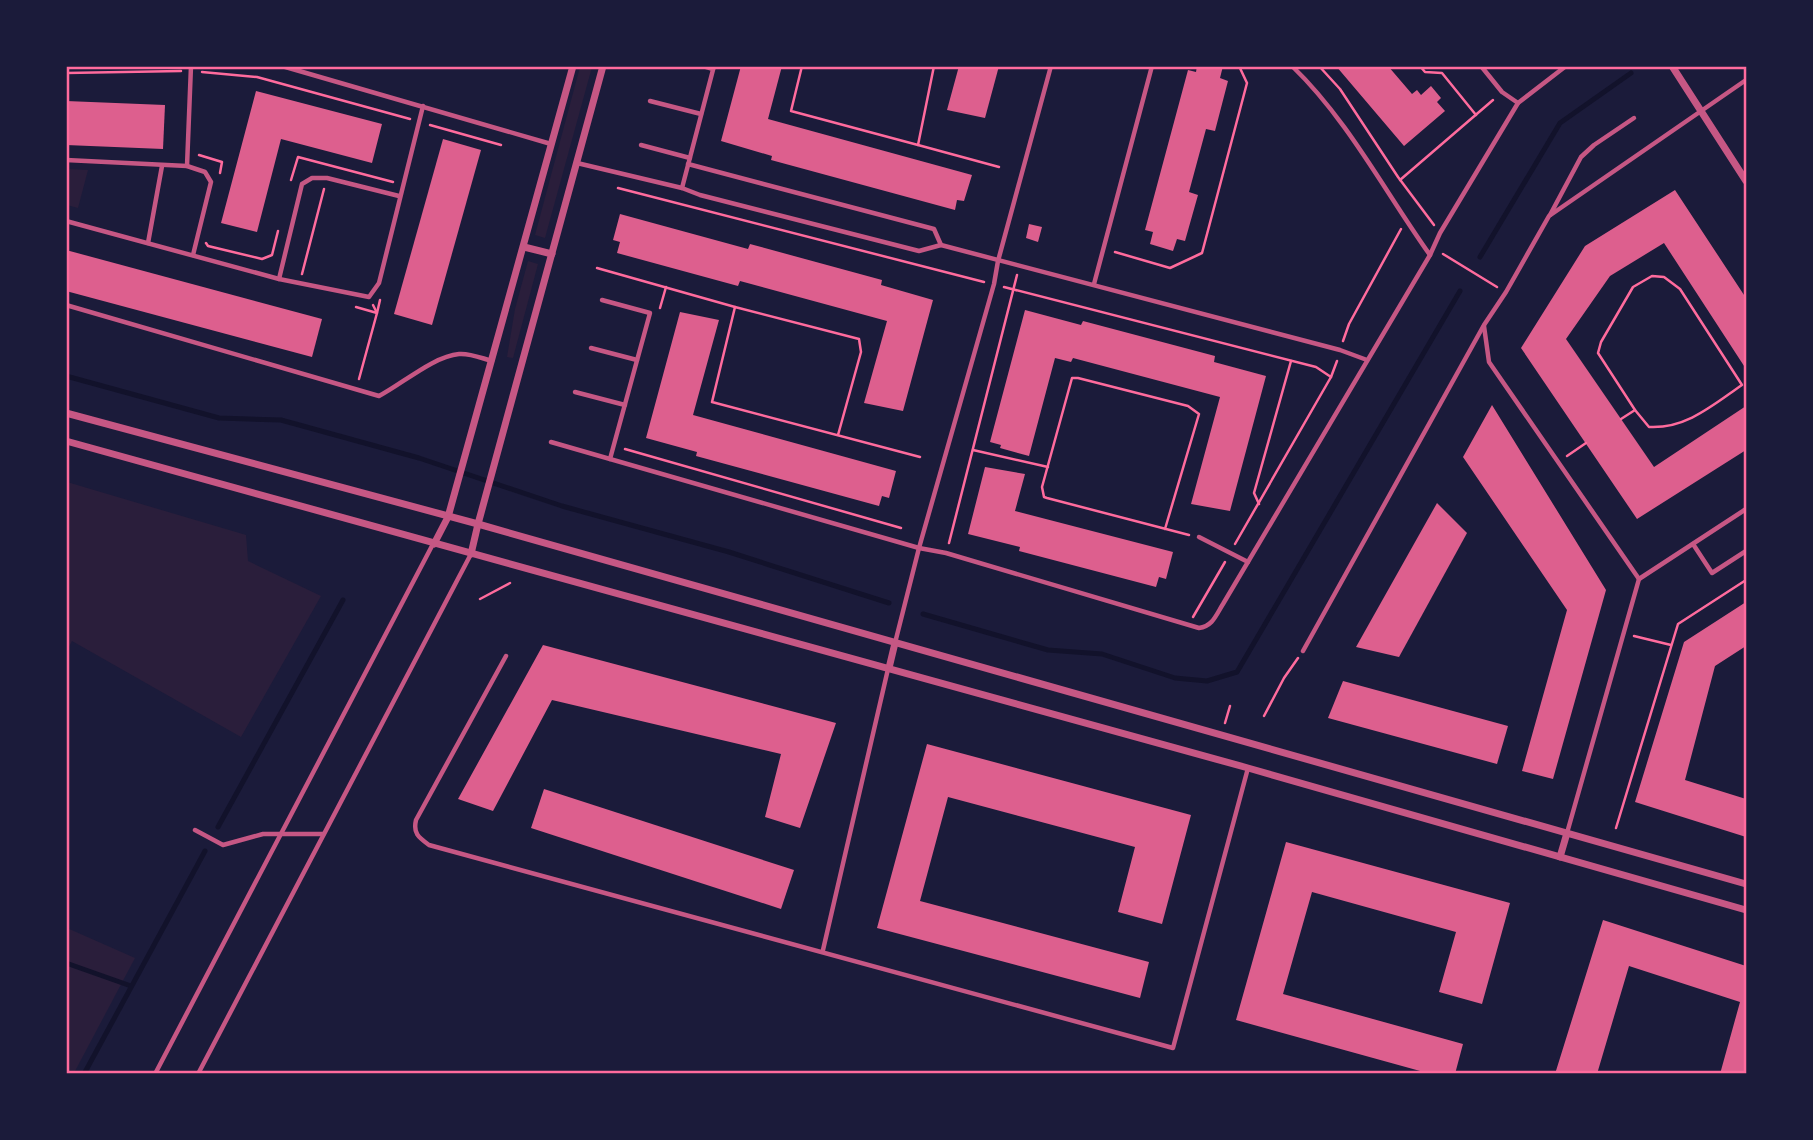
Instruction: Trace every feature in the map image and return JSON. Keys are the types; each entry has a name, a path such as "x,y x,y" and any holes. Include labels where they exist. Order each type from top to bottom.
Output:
{"street":[{"path":"434,544 448,517 573,66"},
{"path":"471,554 603,66"},
{"path":"1672,66 1746,181"},
{"path":"524,247 552,254"},
{"path":"66,413 478,524 1746,884"},
{"path":"66,441 1248,768 1746,910"},
{"path":"889,668 895,643"},
{"path":"1560,857 1567,833"}],"lane":[{"path":"282,66 552,144"},
{"path":"682,188 714,68 703,66"},
{"path":"895,643 919,548 995,284 998,261 1051,66"},
{"path":"1094,284 1152,66"},
{"path":"1292,66 1346,130 1430,255"},
{"path":"1480,66 1502,92 1518,103"},
{"path":"551,442 919,548 946,553 1188,625 1199,628 1211,624 1518,103 1566,66"},
{"path":"187,166 191,69"},
{"path":"1549,216 1746,80"},
{"path":"650,101 701,114"},
{"path":"66,221 279,279 369,297 379,283 423,106"},
{"path":"1303,651 1581,157 1634,118"},
{"path":"641,145 689,161 934,229 941,245"},
{"path":"66,160 187,166 205,172 211,182 193,255"},
{"path":"577,163 919,251 941,245 1340,350 1367,360"},
{"path":"148,243 162,166"},
{"path":"279,279 302,184 312,178 327,178 399,196"},
{"path":"602,300 650,313 610,459"},
{"path":"66,305 379,396 441,359 457,354 469,354 492,360"},
{"path":"1484,326 1489,362 1639,579"},
{"path":"591,348 637,360"},
{"path":"575,392 625,405"},
{"path":"1567,833 1639,579 1746,509"},
{"path":"1199,537 1248,562"},
{"path":"155,1073 434,544"},
{"path":"1693,544 1712,573 1746,551"},
{"path":"198,1073 471,554"},
{"path":"506,656 416,820 414,829 418,837 429,845 1173,1048 1248,768"},
{"path":"823,951 889,668"},
{"path":"195,830 223,845 263,834 323,834"}],"path":[{"path":"802,66 791,111 999,167"},
{"path":"918,145 934,66"},
{"path":"1103,249 1170,268 1202,253 1247,83 1239,66"},
{"path":"1319,66 1340,89 1400,180 1440,233"},
{"path":"1420,66 1425,72 1441,73 1476,115"},
{"path":"66,73 191,69 257,77 501,145"},
{"path":"1400,180 1502,92"},
{"path":"198,155 222,162 219,175"},
{"path":"291,181 298,157 402,184"},
{"path":"299,284 327,178"},
{"path":"618,188 995,284"},
{"path":"203,238 208,246 262,259 272,255 278,230"},
{"path":"1433,247 1506,292"},
{"path":"946,553 1019,267"},
{"path":"597,268 859,339 862,352 838,435"},
{"path":"1652,276 1664,277 1680,289 1742,385 1689,421 1664,428 1649,427 1635,410 1598,354 1601,342 1633,287 1652,276"},
{"path":"658,313 666,287"},
{"path":"356,389 377,313 369,297"},
{"path":"735,306 712,401 920,457"},
{"path":"1259,504 1254,493 1291,361"},
{"path":"1188,625 1331,377"},
{"path":"359,378 368,380"},
{"path":"1165,529 1199,414 1195,409 1072,378 1042,487 1043,495 1047,498 1165,529 1199,537"},
{"path":"1621,419 1635,410"},
{"path":"1558,462 1586,443"},
{"path":"614,445 622,444 625,449 901,528"},
{"path":"973,450 1048,467"},
{"path":"1616,828 1678,624 1746,580"},
{"path":"480,599 510,583"},
{"path":"1624,633 1671,645"},
{"path":"1264,716 1284,678 1303,651"},
{"path":"1225,723 1230,706"}],"shaded area":[{"path":"580,67 592,67 545,238 535,235"},
{"path":"67,169 88,170 78,208 67,205"},
{"path":"528,261 538,264 513,358 507,357 515,309"},
{"path":"67,482 246,535 248,561 321,596 241,737 72,641 67,651"},
{"path":"67,928 135,958 74,1073 67,1073"}],"building":[{"path":"741,66 782,66 768,119 972,175 964,201 957,200 955,210 771,160 772,156 721,141"},
{"path":"959,66 999,66 985,118 947,110"},
{"path":"1197,66 1223,66 1220,78 1228,81 1215,131 1206,129 1189,192 1198,195 1185,241 1177,239 1173,251 1150,244 1153,232 1145,230 1188,70 1196,72"},
{"path":"1336,66 1388,66 1412,94 1417,90 1421,95 1431,86 1441,98 1437,102 1445,111 1404,146"},
{"path":"256,91 382,124 372,163 281,139 257,232 221,223"},
{"path":"66,101 165,105 163,149 66,145"},
{"path":"443,139 481,150 432,325 394,314"},
{"path":"1675,190 1746,298 1746,369 1664,243 1610,276 1566,339 1654,467 1746,406 1746,450 1637,519 1521,348 1585,246"},
{"path":"620,214 748,249 750,244 882,280 881,285 933,300 903,411 864,403 887,321 740,281 738,286 617,253 620,242 613,240"},
{"path":"1029,224 1042,227 1038,242 1026,238"},
{"path":"66,250 322,319 312,357 66,291"},
{"path":"1025,310 1081,325 1083,321 1215,356 1214,362 1266,376 1230,511 1191,504 1220,397 1073,358 1071,362 1055,358 1029,456 1000,448 1001,445 990,442"},
{"path":"680,312 719,320 693,415 896,471 889,498 882,496 879,506 696,456 697,452 646,438"},
{"path":"1492,405 1606,590 1553,779 1522,771 1567,610 1463,457"},
{"path":"985,467 1025,474 1015,511 1173,552 1166,579 1159,577 1156,587 1019,551 1020,547 968,534"},
{"path":"1437,503 1467,533 1399,657 1356,647"},
{"path":"1746,602 1746,646 1715,666 1685,780 1746,799 1746,837 1635,802 1684,642"},
{"path":"543,645 836,723 800,828 765,817 781,754 552,700 493,811 458,799"},
{"path":"1343,681 1508,726 1497,764 1328,718"},
{"path":"927,744 1191,815 1162,924 1118,912 1135,847 948,797 920,901 1149,962 1140,998 877,928"},
{"path":"544,789 794,870 781,909 531,828"},
{"path":"1286,842 1510,903 1482,1004 1439,992 1456,932 1312,892 1283,994 1463,1044 1455,1074 1431,1074 1236,1020"},
{"path":"1603,920 1746,966 1746,1074 1720,1074 1740,1002 1629,966 1597,1074 1555,1074"}],"waterway":[{"path":"1480,257 1560,123 1631,73"},
{"path":"923,614 1048,650 1102,654 1175,678 1207,681 1237,672 1460,291"},
{"path":"66,376 219,418 281,420 419,458 562,506 729,552 889,603"},
{"path":"218,827 343,600"},
{"path":"84,1074 205,851"},
{"path":"66,963 131,986"}]}
